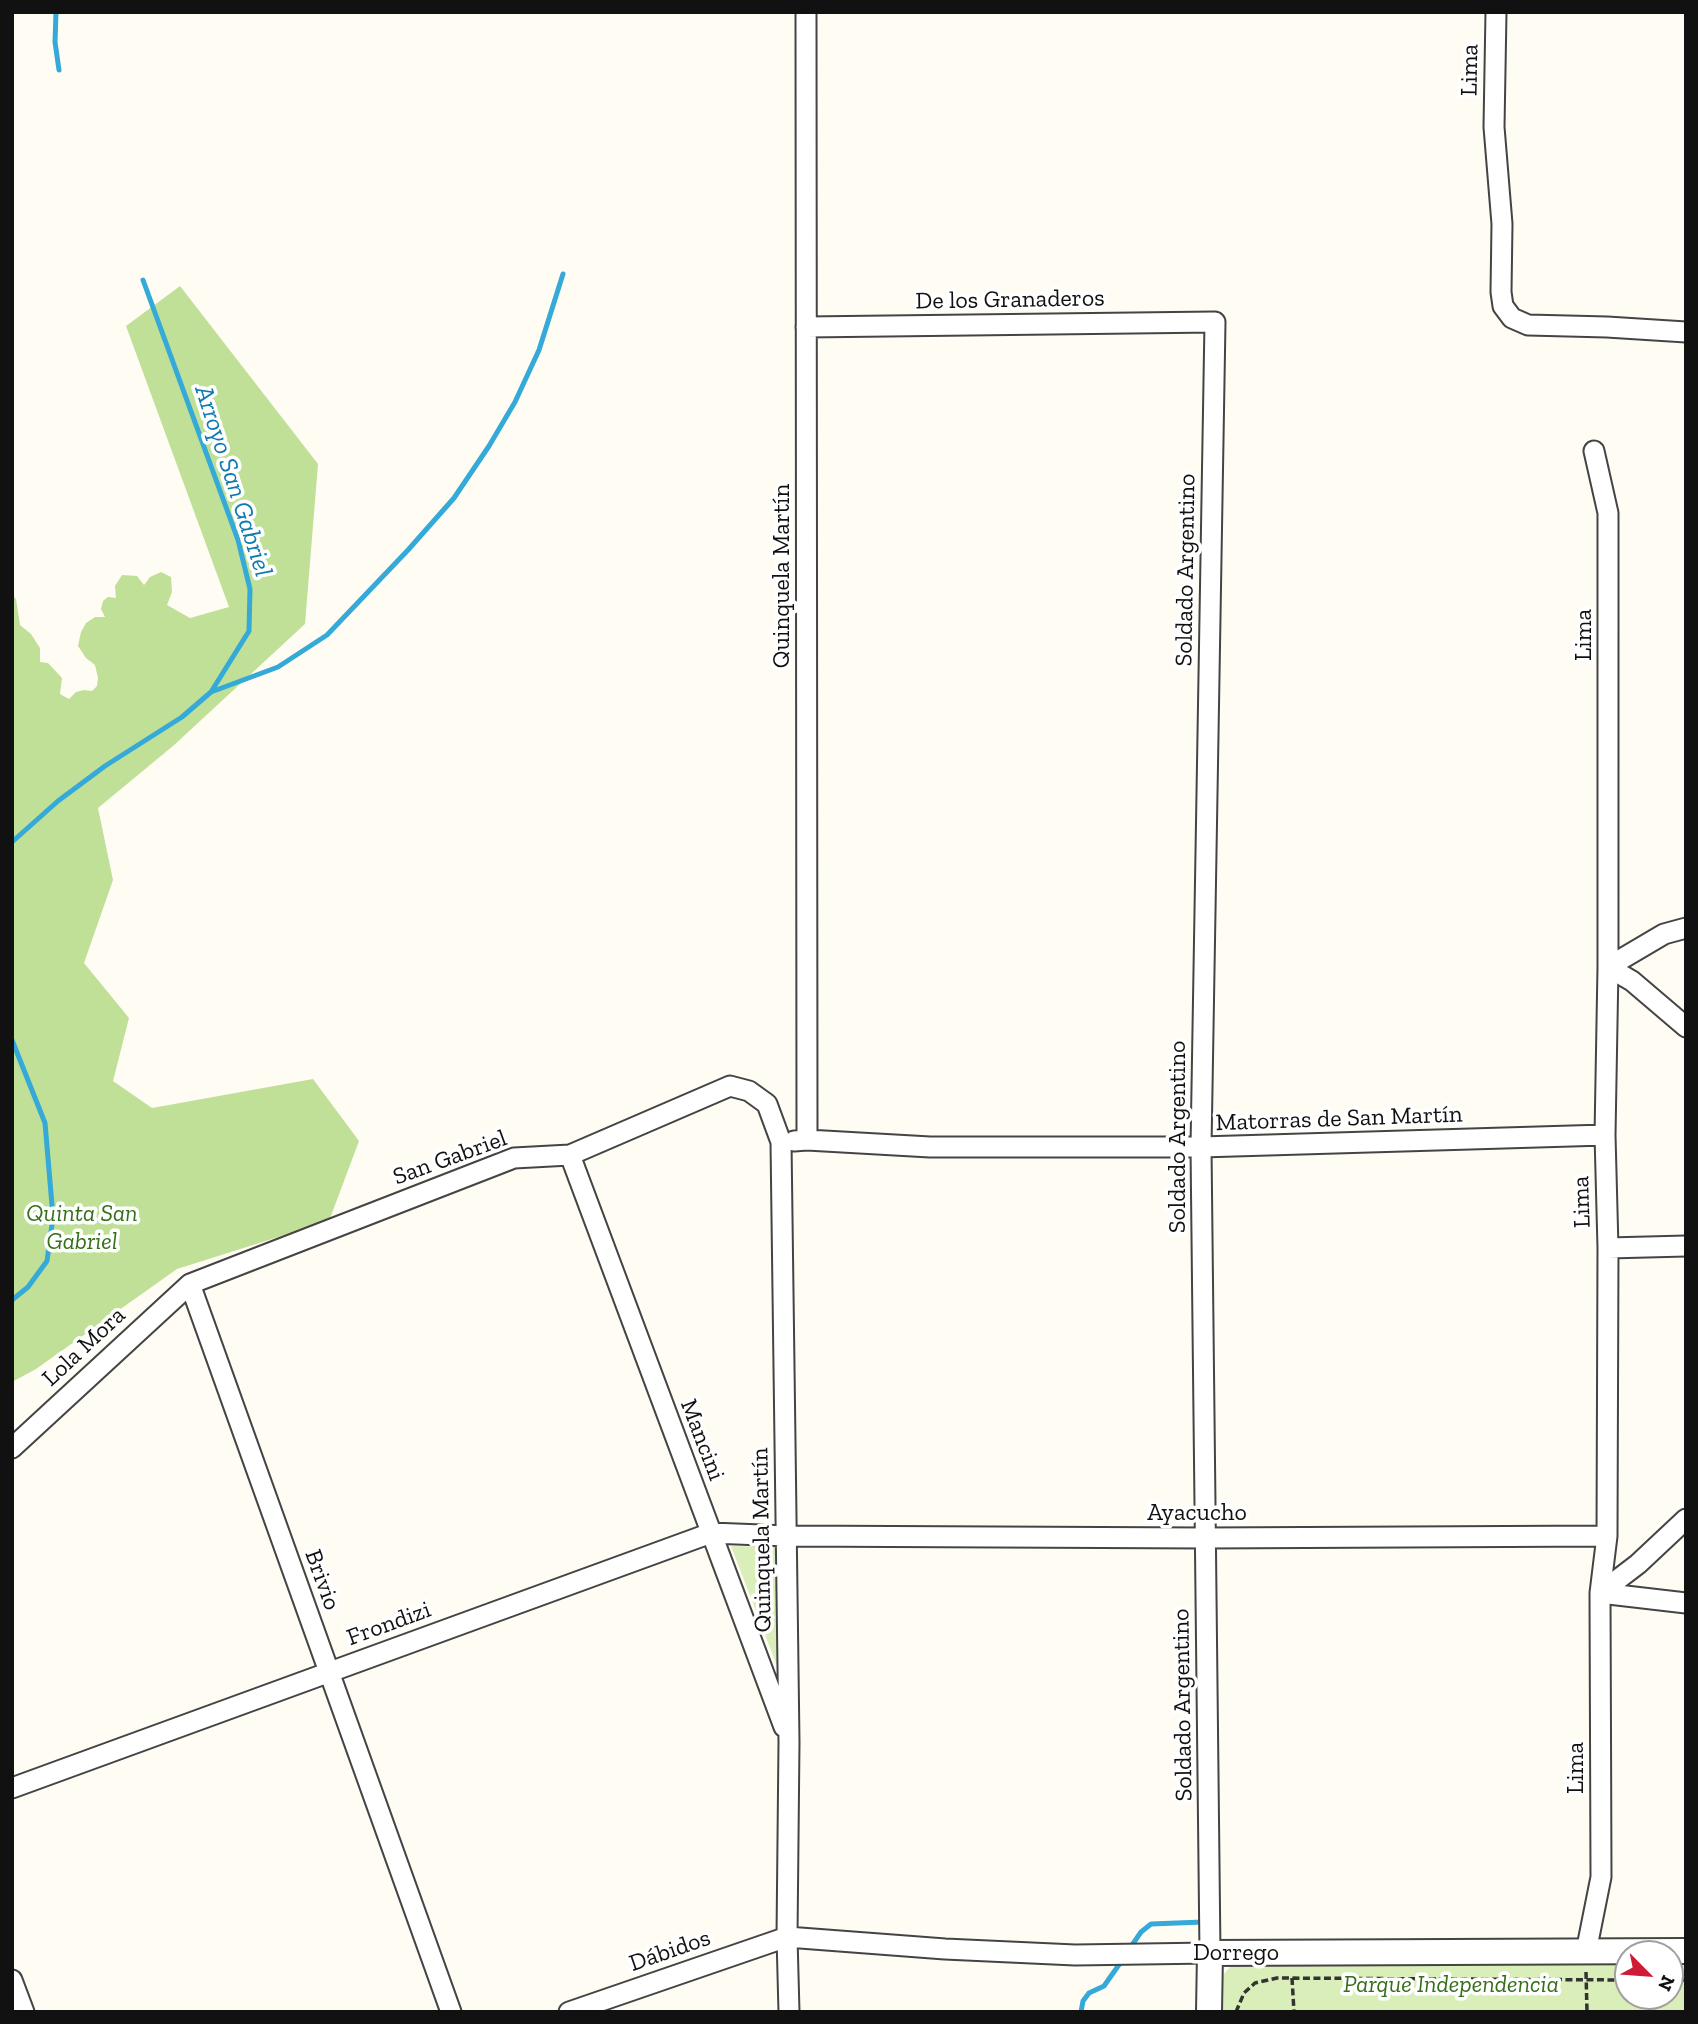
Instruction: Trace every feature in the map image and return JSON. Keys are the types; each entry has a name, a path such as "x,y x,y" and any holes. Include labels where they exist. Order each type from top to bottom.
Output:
{"street":[{"name":"Quinquela Martín","path":"806,12 807,1139"},
{"name":"Lima","path":"1496,12 1494,127 1502,223 1503,306 1512,318 1528,325 1686,332"},
{"name":"De los Granaderos","path":"806,327 1215,322"},
{"name":"Soldado Argentino","path":"1210,1953 1201,1147 1215,322"},
{"name":"Lima","path":"1586,1952 1601,1877 1600,1593 1606,1536 1608,1248 1605,1135 1608,967 1608,513 1594,451"},
{"path":"1686,928 1664,934 1608,967 1632,981 1686,1027"},
{"name":"San Gabriel","path":"190,1284 514,1158 569,1155 730,1086 749,1091 767,1104 781,1142"},
{"name":"Matorras de San Martín","path":"781,1142 807,1139 930,1147 1201,1147 1605,1135"},
{"name":"Quinquela Martín","path":"781,1142 789,1742 789,2012"},
{"name":"Mancini","path":"569,1155 789,1742"},
{"path":"1608,1248 1686,1246"},
{"name":"Lola Mora","path":"12,1448 190,1284"},
{"name":"Brivio","path":"190,1284 451,2012"},
{"path":"1600,1593 1638,1564 1686,1519"},
{"name":"Frondizi","path":"12,1788 711,1533 787,1536"},
{"name":"Ayacucho","path":"787,1536 1606,1536"},
{"path":"1600,1593 1686,1603"},
{"name":"Dorrego","path":"787,1937 945,1949 1075,1955 1686,1951"},
{"name":"Dábidos","path":"569,2012 787,1937"},
{"path":"1209,2012 1210,1953"},
{"path":"12,1980 24,2012"}],"path":[{"path":"1586,1952 1587,2012"},
{"path":"1236,2012 1244,1993 1255,1983 1277,1978 1614,1980"},
{"path":"1292,1978 1294,2012"}],"green space":[{"name":"Quinta San Gabriel","path":"180,286 318,464 305,624 173,746 98,808 113,880 84,963 129,1018 113,1081 152,1108 313,1079 359,1141 329,1221 177,1269 36,1369 12,1382 12,594 16,599 20,625 31,634 40,648 40,662 48,663 62,678 60,694 69,699 76,692 92,691 97,686 95,665 78,646 81,632 86,623 95,617 105,617 101,609 103,601 108,597 116,598 115,586 122,575 137,576 144,585 150,577 161,572 171,577 172,592 167,605 190,618 229,607 126,326"},
{"path":"731,1546 777,1547 777,1666"},
{"name":"Parque Independencia","path":"1684,1958 1686,2012 1217,2012 1217,1989 1223,1975 1231,1966 1243,1961 1614,1959 1614,2010 1684,2010"}],"waterway":[{"name":"Arroyo San Gabriel","path":"56,12 55,42 59,70"},
{"path":"211,692 278,667 327,635 454,498 515,402 539,350 563,274"},
{"name":"Arroyo San Gabriel","path":"12,842 58,801 105,766 182,717 211,692 249,631 250,589 238,540 143,280"},
{"name":"Arroyo San Gabriel","path":"12,1040 45,1123 53,1217 47,1261 28,1287 12,1300"},
{"path":"1130,1948 1141,1932 1151,1924 1203,1922"},
{"path":"1081,2012 1083,2001 1089,1993 1104,1986 1123,1959"}]}
